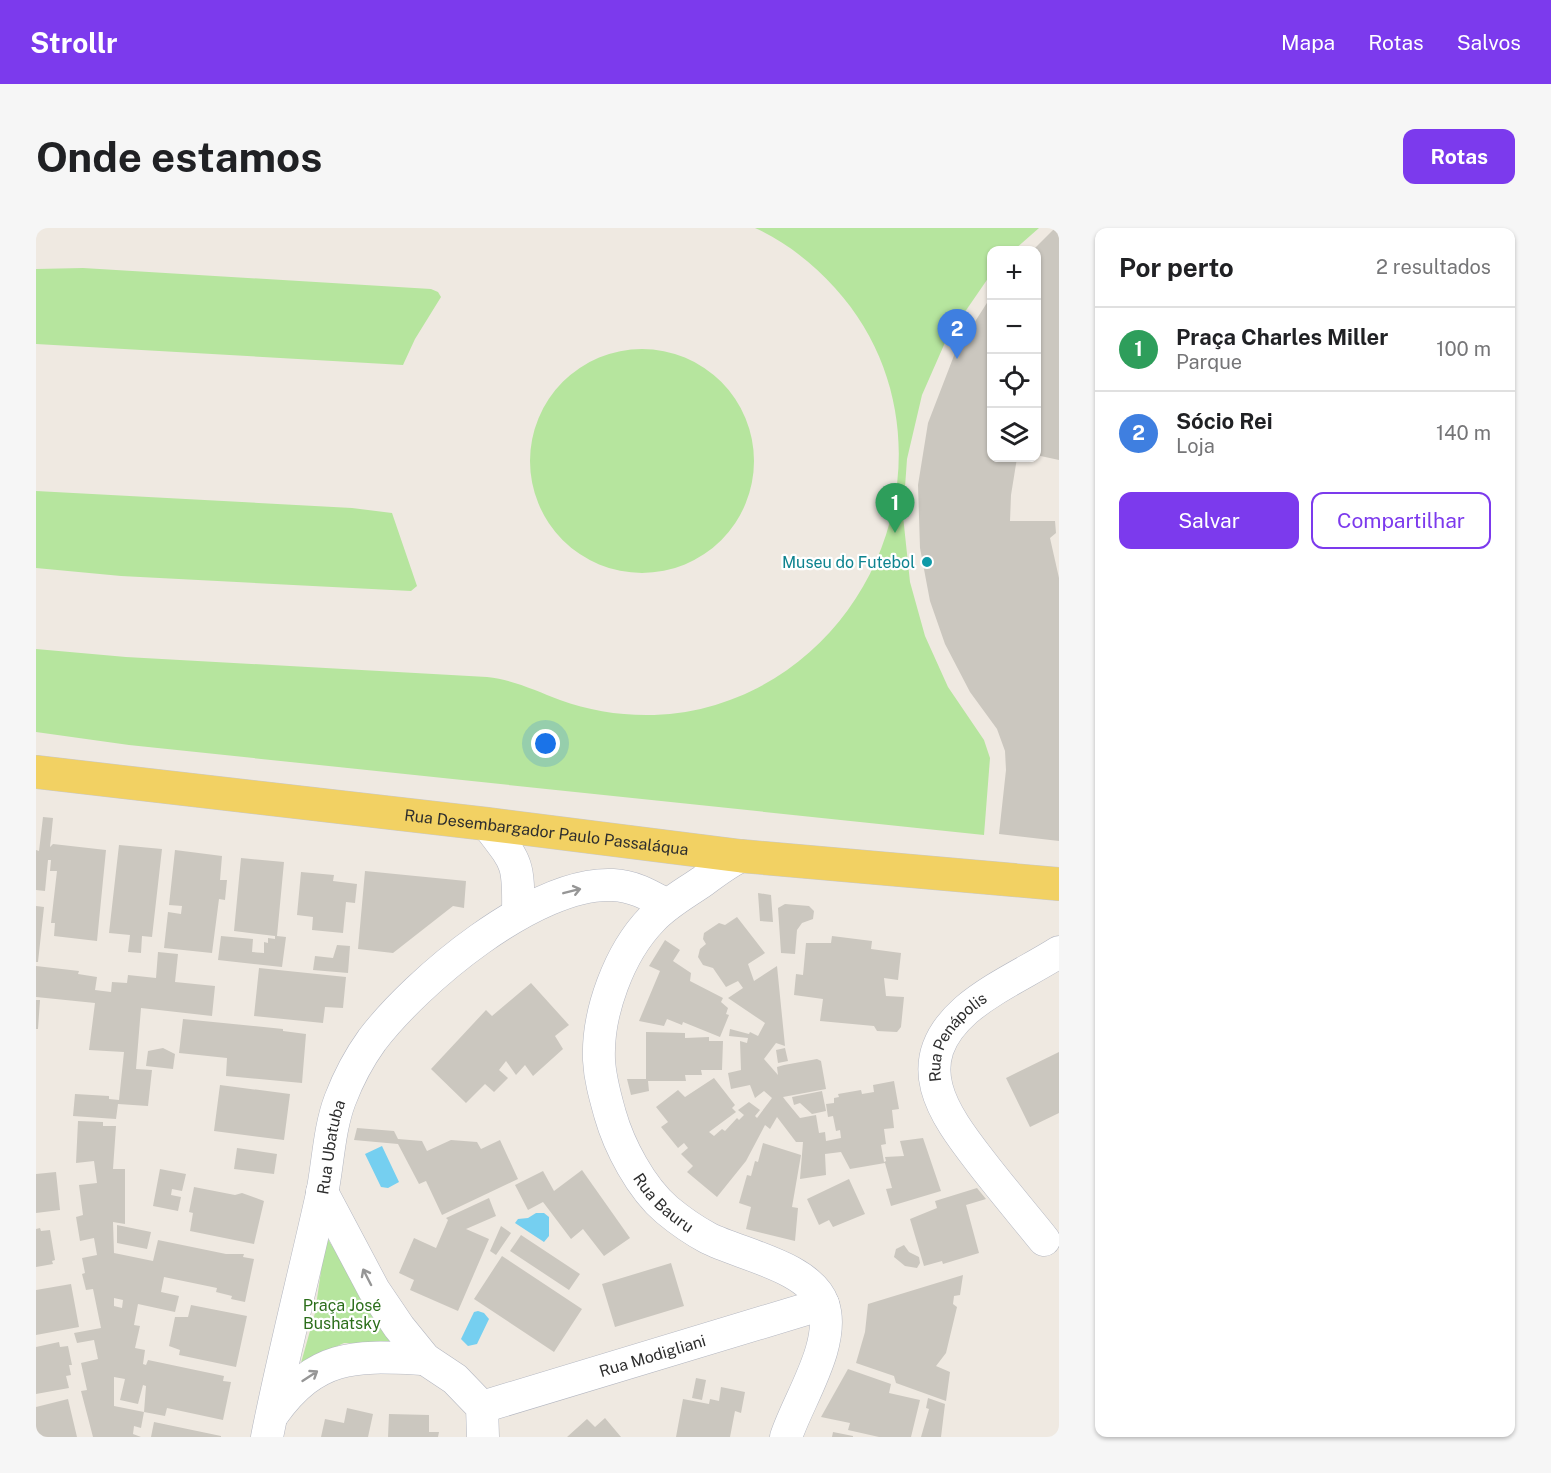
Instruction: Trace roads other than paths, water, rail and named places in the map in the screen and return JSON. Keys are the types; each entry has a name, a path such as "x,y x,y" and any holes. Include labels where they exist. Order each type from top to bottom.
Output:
{"main road":[{"name":"Rua Desembargador Paulo Passaláqua","path":"36,772 741,856 1059,884"}],"street":[{"path":"487,824 513,859 519,874 518,912"},
{"name":"Rua Bauru","path":"668,905 699,850"},
{"name":"Rua Bauru","path":"741,856 668,905 651,920 628,952 612,989 603,1025 599,1059 603,1089 615,1133 632,1166 666,1209 707,1237 795,1273 812,1287 823,1304"},
{"name":"Rua Ubatuba","path":"483,1422 454,1379 425,1359 399,1327 374,1290 322,1192 339,1102 358,1061 373,1039 407,999 518,912 550,897 597,885 634,888 668,905"},
{"name":"Rua Penápolis","path":"1044,1240 950,1123 938,1098 935,1069 941,1043 953,1023 966,1010 1059,952"},
{"path":"268,1428 322,1192"},
{"path":"786,1437 823,1347 826,1330 823,1304"},
{"name":"Rua Modigliani","path":"483,1422 823,1304"},
{"path":"268,1428 287,1395 309,1376 342,1360 361,1356 425,1359"}],"water":[{"path":"382,1146 399,1182 388,1188 381,1187 365,1154"},
{"path":"536,1213 544,1213 549,1217 549,1236 544,1242 515,1223 518,1219 528,1218"},
{"path":"474,1312 484,1313 489,1319 477,1344 468,1346 461,1339"}],"place":[{"name":"Sócio Rei","path":"957,359"},
{"name":"Praça Charles Miller","path":"895,533"},
{"name":"Museu do Futebol","path":"927,562"}],"park label":[{"name":"Praça José Bushatsky","path":"342,1314"}]}
